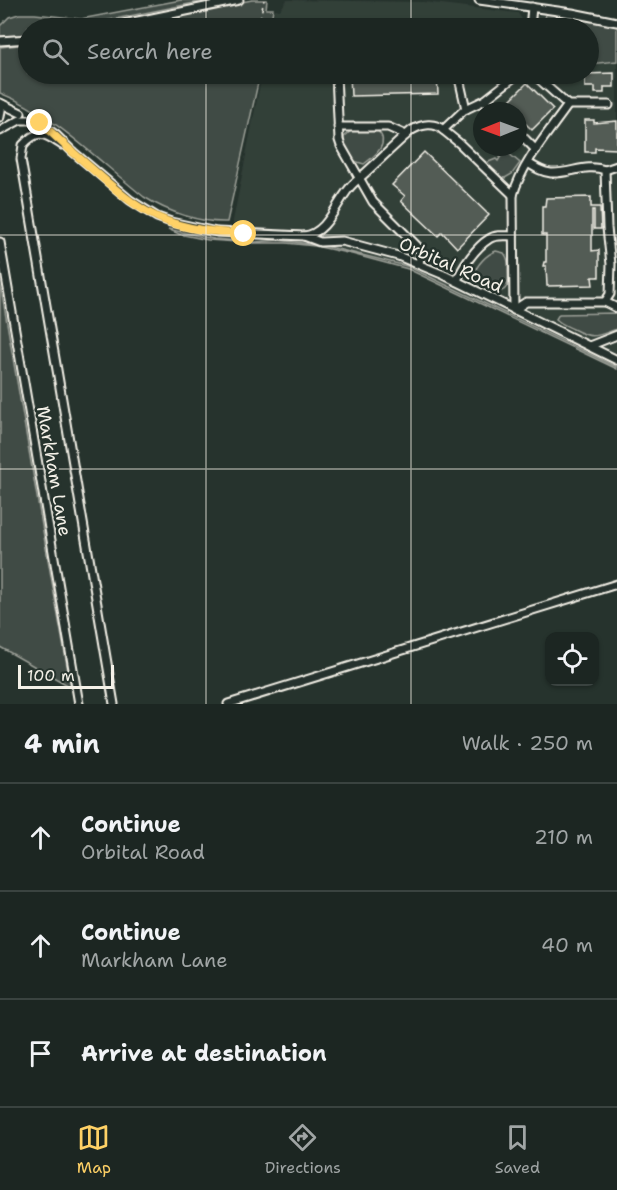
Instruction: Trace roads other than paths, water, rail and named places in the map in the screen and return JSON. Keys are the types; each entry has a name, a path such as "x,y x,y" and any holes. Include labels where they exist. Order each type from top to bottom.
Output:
{"street":[{"path":"152,18 239,0"},
{"path":"479,0 594,18"},
{"path":"531,18 532,7"},
{"path":"599,19 617,22"},
{"path":"0,41 18,40"},
{"path":"336,84 339,140 373,202 417,246 421,253 419,263"},
{"path":"460,84 466,109"},
{"path":"443,130 466,109 485,100 505,84"},
{"path":"544,84 568,105 609,105"},
{"path":"0,117 1,104 21,113"},
{"path":"514,310 513,195 528,163 568,105"},
{"path":"0,131 20,120 35,121 56,135 72,152"},
{"path":"304,236 317,232 353,184 418,126 432,124 439,126 459,142 513,195"},
{"path":"338,127 388,127 406,135"},
{"path":"72,152 50,137 40,134 31,137 23,145 21,159 114,704"},
{"path":"527,141 536,150"},
{"name":"Orbital Road","path":"72,152 142,208 171,222 217,232 304,236 320,242 342,241 375,249 419,263 617,360"},
{"path":"528,163 542,171 552,173 596,166 605,170 617,166"},
{"path":"605,170 608,254 611,264 610,294 605,302"},
{"path":"457,281 465,265 489,239 496,236 513,236"},
{"name":"Markham Lane","path":"0,242 79,704"},
{"path":"514,310 526,302 605,302 617,308"},
{"path":"589,346 617,334"},
{"path":"228,704 617,584"}]}
